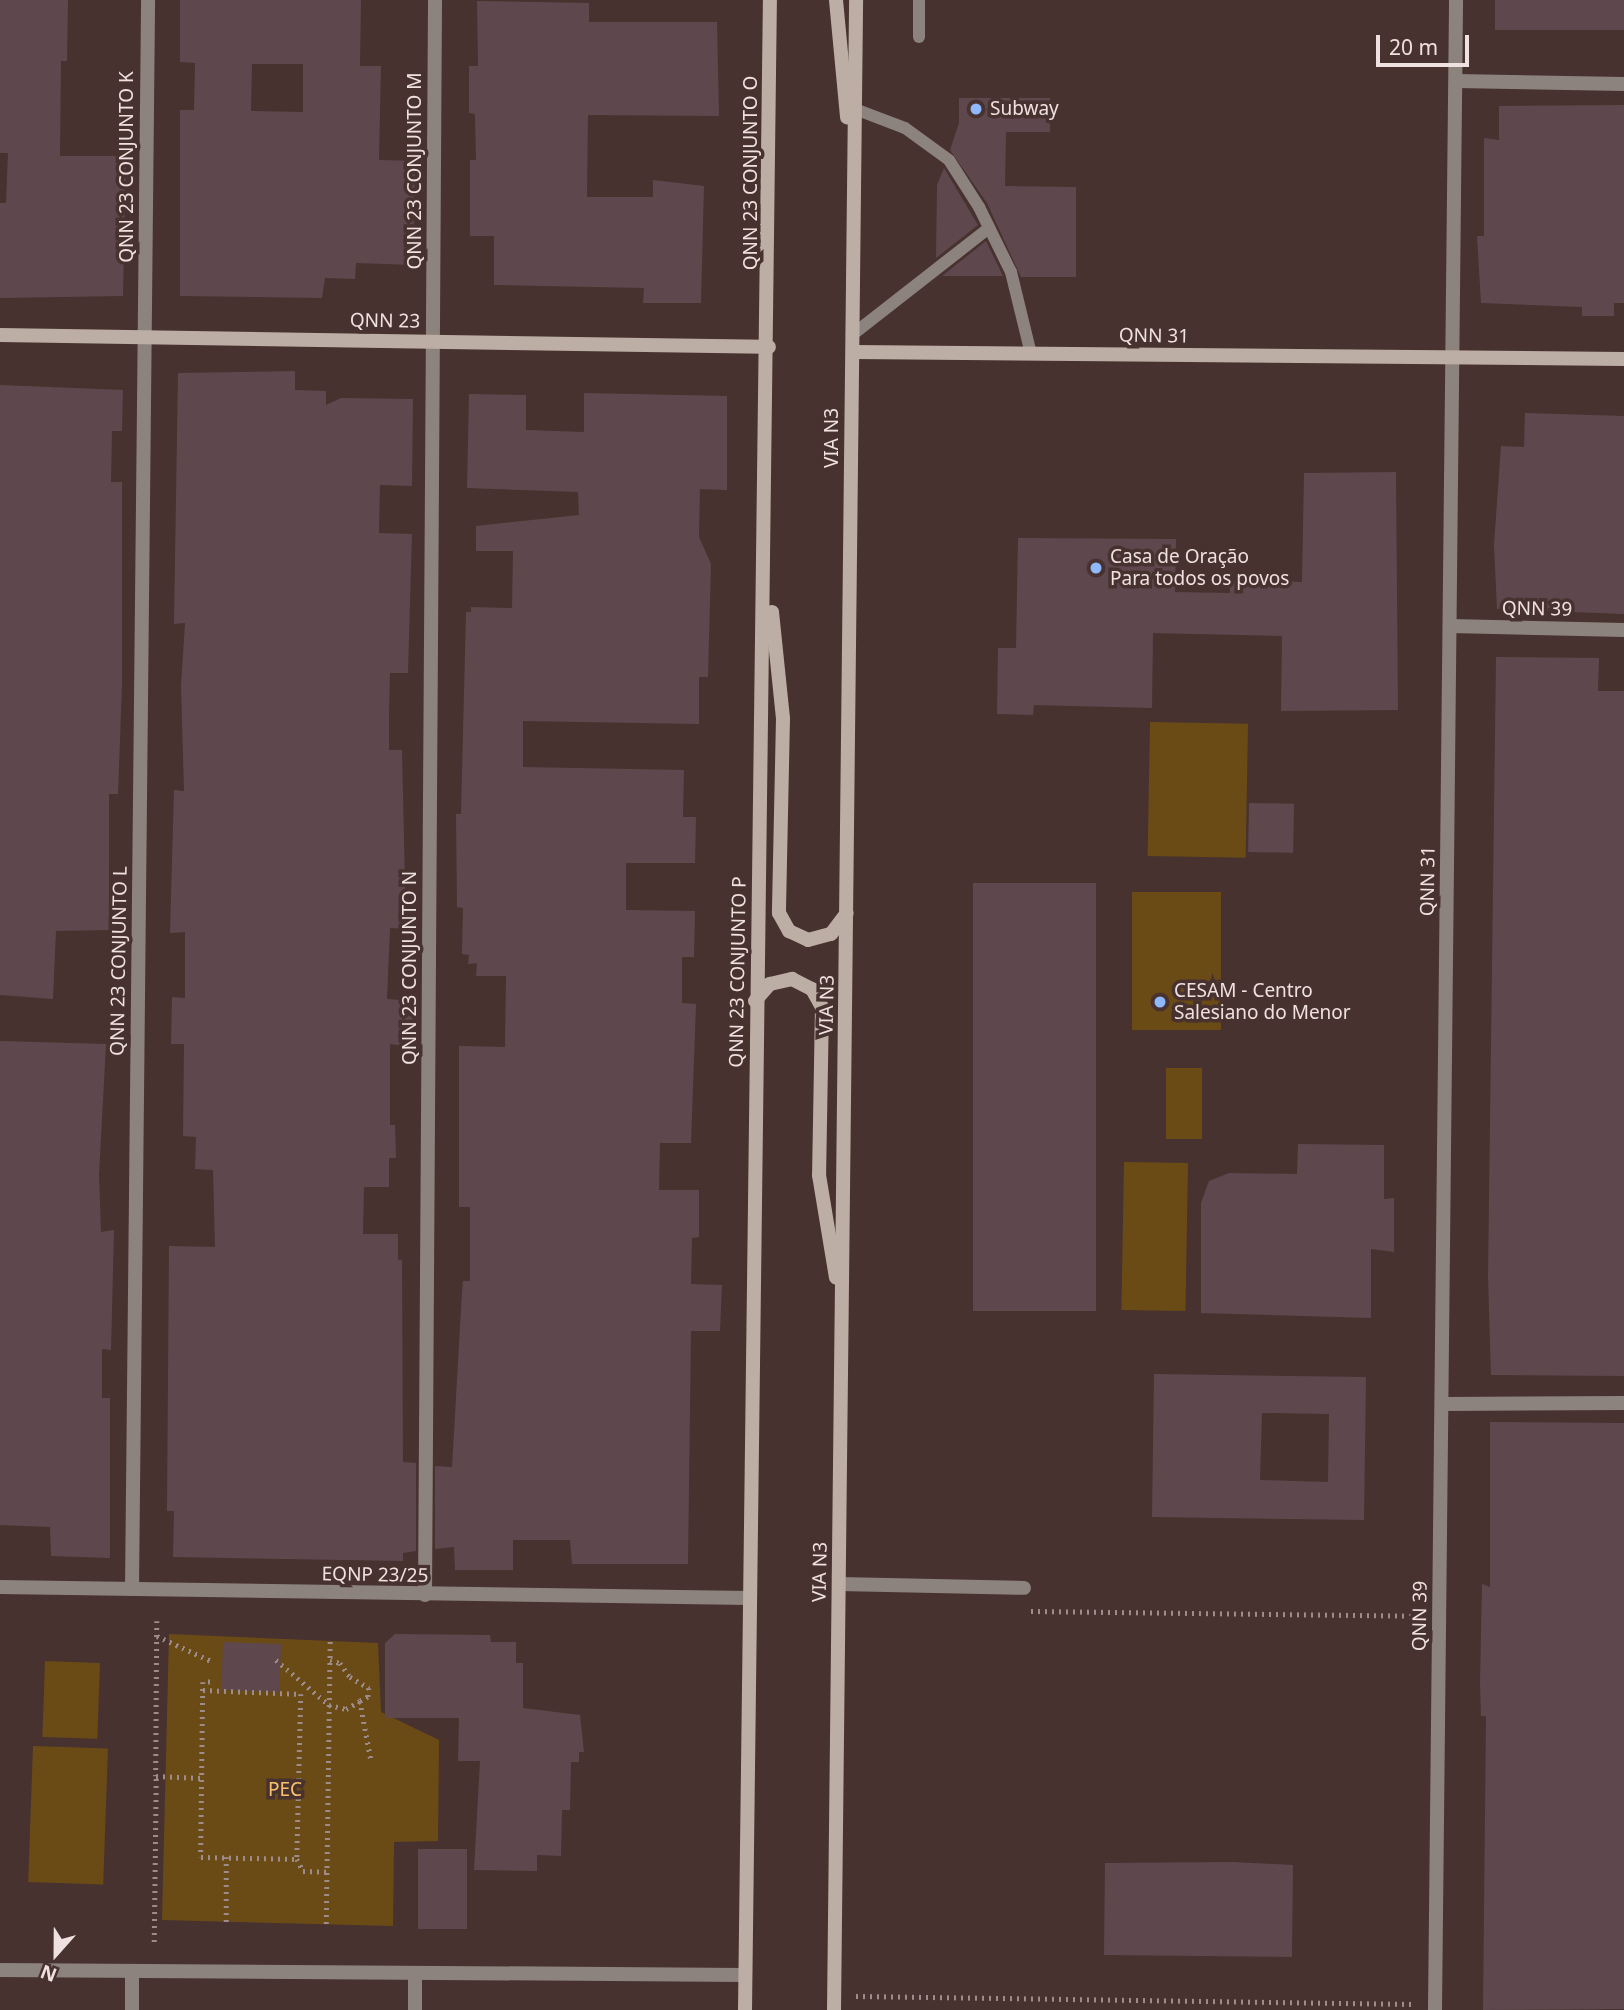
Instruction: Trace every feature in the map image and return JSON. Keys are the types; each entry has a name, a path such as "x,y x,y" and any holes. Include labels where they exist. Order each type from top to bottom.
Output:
{"main road":[{"name":"QNN 23 CONJUNTO O","path":"769,347 770,0"},
{"path":"836,0 854,188"},
{"name":"VIA N3","path":"834,2003 856,0"},
{"name":"QNN 23","path":"0,335 146,334 769,347"},
{"name":"QNN 23 CONJUNTO P","path":"749,1598 755,1001 769,347"},
{"name":"QNN 31","path":"854,352 1453,358"},
{"path":"1453,358 1624,359"},
{"path":"765,551 783,719 779,912 789,931 808,940 831,934 847,913"},
{"path":"755,1001 770,984 792,979 812,989 822,1007 819,1175 842,1313"},
{"path":"745,2010 749,1598"}],"street":[{"name":"QNN 23 CONJUNTO K","path":"146,334 148,0"},
{"name":"QNN 23 CONJUNTO M","path":"433,341 435,0"},
{"name":"QNN 31","path":"1442,1404 1456,0"},
{"path":"1456,81 1624,84"},
{"name":"QNN 23 CONJUNTO L","path":"132,1589 146,334"},
{"name":"QNN 23 CONJUNTO N","path":"425,1595 433,341"},
{"name":"QNN 39","path":"1450,626 1624,629"},
{"path":"1442,1404 1624,1403"},
{"name":"QNN 39","path":"1435,2007 1442,1404"},
{"path":"839,1584 1024,1588"},
{"name":"EQNP 23/25","path":"0,1587 749,1598"},
{"path":"0,1970 745,1975"},
{"path":"132,1971 132,2010"},
{"path":"415,1974 415,2010"}],"lane":[{"path":"919,0 919,37"},
{"path":"855,109 905,128 949,160 1011,272 1031,355"},
{"path":"852,335 938,271 989,228"}],"path":[{"path":"1024,1588 1022,1611 1440,1616"},
{"path":"155,1942 157,1621"},
{"path":"157,1636 211,1661"},
{"path":"326,1924 330,1641"},
{"path":"276,1660 329,1705 346,1709 368,1697 369,1688 350,1676 340,1663 330,1660"},
{"path":"210,1682 203,1682 201,1857 297,1859"},
{"path":"203,1690 301,1694 297,1859 303,1871 326,1871"},
{"path":"360,1701 371,1760"},
{"path":"156,1776 202,1778"},
{"path":"226,1857 226,1922"},
{"path":"834,2003 1435,2007"}],"green space":[{"path":"1150,722 1248,724 1246,858 1148,856"},
{"path":"1132,892 1221,892 1221,1030 1132,1030"},
{"path":"1166,1068 1202,1068 1202,1139 1166,1139"},
{"path":"1124,1162 1188,1163 1185,1311 1121,1310"},
{"name":"PEC","path":"169,1634 378,1643 381,1712 439,1740 438,1841 394,1842 393,1926 162,1920"},
{"path":"45,1661 100,1663 97,1739 42,1737"},
{"path":"33,1746 108,1749 103,1885 28,1882"}],"building":[{"path":"0,0 68,0 67,61 61,61 60,156 126,156 123,296 0,298 0,203 6,203 8,153 0,153"},
{"path":"180,0 361,0 360,66 381,66 379,160 415,161 413,265 356,263 355,279 325,278 322,298 180,296 180,110 194,110 195,63 180,62","holes":["252,64 303,64 303,112 251,111"]},
{"path":"1495,0 1624,0 1624,30 1495,30"},
{"path":"477,1 589,3 589,22 717,22 719,116 588,115 587,197 653,197 653,180 704,186 701,303 643,303 644,288 494,285 494,236 470,236 470,160 476,160 475,114 469,113 469,66 478,66"},
{"path":"959,98 1050,98 1050,132 1006,132 1005,186 1076,187 1076,277 1021,277 987,203 950,150 959,123"},
{"path":"1624,105 1624,303 1614,303 1614,316 1582,316 1582,307 1481,303 1477,236 1484,236 1484,138 1499,140 1499,106"},
{"path":"944,168 978,225 936,258 937,185"},
{"path":"986,241 1003,276 942,276"},
{"path":"295,371 295,390 326,391 326,405 341,398 413,399 412,486 380,485 379,533 412,534 408,673 390,673 389,714 389,750 402,750 406,929 390,928 387,999 413,1001 412,1047 390,1044 390,1125 395,1125 396,1158 389,1158 389,1187 364,1187 363,1234 398,1234 398,1260 402,1260 403,1462 416,1463 416,1551 403,1553 403,1561 173,1557 174,1511 167,1511 169,1246 215,1247 213,1170 195,1169 196,1137 183,1136 184,1044 171,1044 172,997 185,998 185,932 170,933 174,790 184,791 181,686 185,623 174,624 178,373"},
{"path":"0,385 123,390 122,431 112,431 111,482 122,482 122,685 118,794 109,794 109,930 56,931 53,999 0,995"},
{"path":"584,393 727,396 727,490 700,489 699,537 711,564 708,677 699,677 699,724 523,721 523,767 684,770 683,817 696,817 695,863 626,863 626,910 695,911 694,957 682,957 682,1003 696,1004 691,1143 660,1143 659,1190 699,1190 699,1237 692,1238 691,1284 722,1285 720,1331 691,1331 688,1564 572,1564 570,1540 513,1540 513,1570 455,1570 454,1547 435,1549 435,1466 452,1467 463,1281 470,1281 470,1207 459,1207 459,1046 505,1047 506,976 476,976 477,963 468,964 469,955 462,954 463,908 457,907 456,814 461,814 466,612 471,612 471,607 512,608 513,551 476,551 476,526 579,515 578,492 467,488 469,394 526,395 526,430 584,432"},
{"path":"1525,413 1624,416 1624,614 1497,609 1494,545 1501,446 1524,447"},
{"path":"1396,472 1398,710 1281,711 1282,636 1153,633 1152,708 1034,705 1033,715 997,714 998,648 1016,648 1018,538 1176,539 1175,592 1230,593 1230,580 1302,582 1304,473"},
{"path":"1496,657 1599,658 1598,691 1624,691 1624,1376 1491,1375 1488,1277"},
{"path":"1249,803 1294,804 1293,853 1248,852"},
{"path":"973,883 1096,883 1096,1311 973,1311"},
{"path":"0,1041 106,1044 99,1175 101,1232 114,1230 111,1350 102,1349 102,1398 110,1398 110,1558 51,1556 50,1527 0,1525"},
{"path":"1298,1144 1384,1145 1384,1199 1394,1198 1394,1252 1371,1249 1371,1318 1201,1313 1201,1203 1209,1181 1229,1173 1297,1174"},
{"path":"1154,1374 1366,1377 1364,1520 1152,1517","holes":["1262,1413 1329,1414 1328,1482 1260,1480"]},
{"path":"1490,1422 1624,1423 1624,2009 1483,2010 1486,1716 1481,1716 1480,1683 1482,1584 1490,1587"},
{"path":"395,1634 490,1635 491,1642 516,1642 516,1663 523,1663 523,1708 580,1715 584,1752 579,1752 579,1762 571,1762 570,1810 562,1810 561,1856 537,1855 537,1871 474,1870 480,1761 458,1761 459,1718 385,1718 385,1643"},
{"path":"223,1642 281,1644 279,1692 221,1690"},
{"path":"418,1849 467,1849 467,1929 418,1929"},
{"path":"1232,1862 1293,1865 1292,1957 1104,1955 1105,1863"}],"place":[{"name":"Subway","path":"976,109"},
{"name":"Casa de Oração Para todos os povos","path":"1096,568"},
{"name":"CESAM - Centro Salesiano do Menor","path":"1160,1002"}]}
